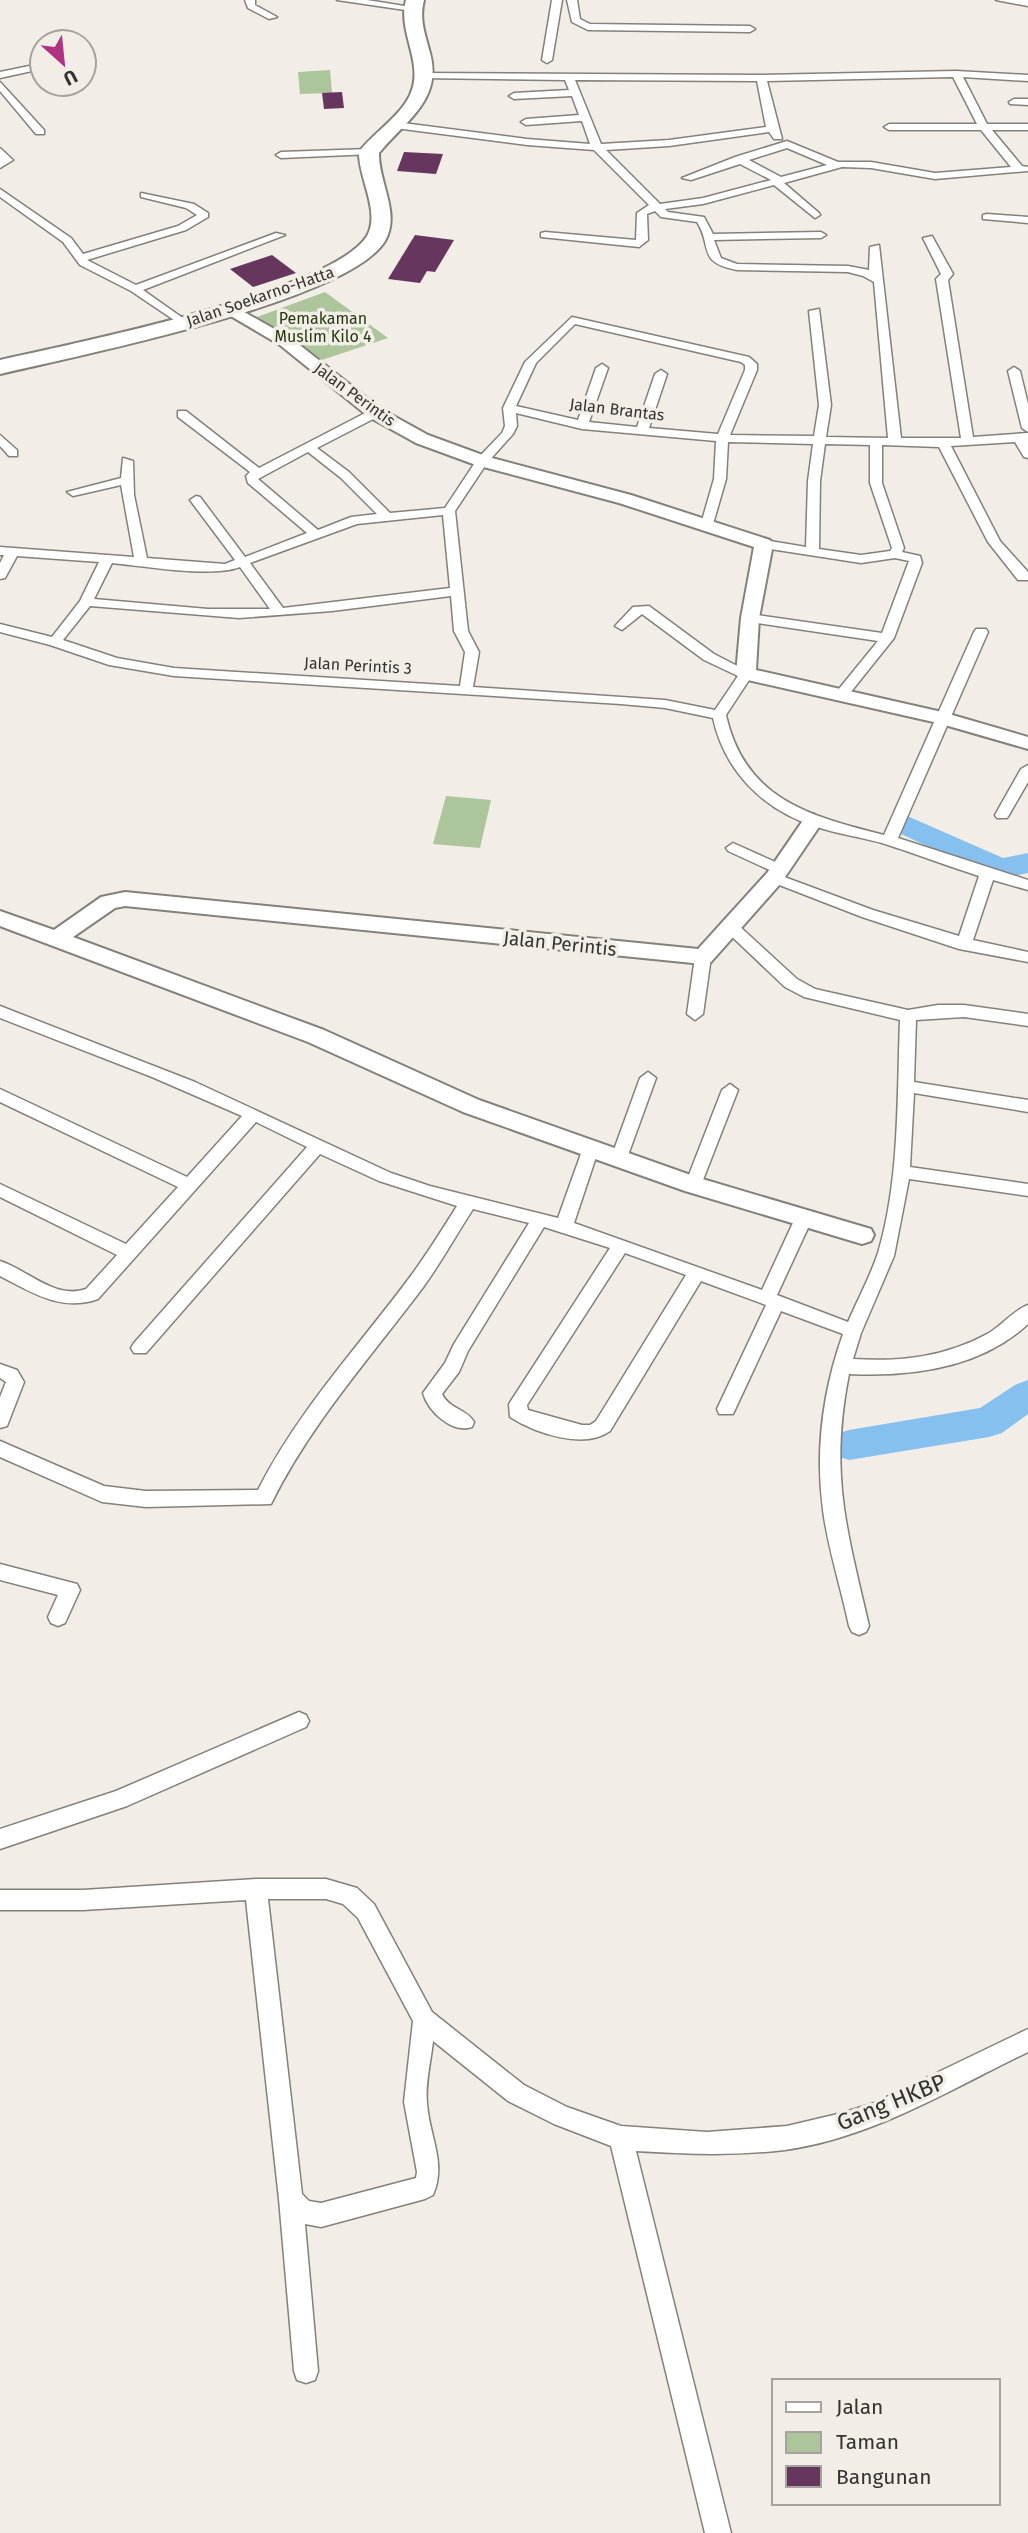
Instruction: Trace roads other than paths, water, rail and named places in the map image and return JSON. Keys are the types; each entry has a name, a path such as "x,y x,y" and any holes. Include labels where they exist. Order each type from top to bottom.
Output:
{"highway":[{"path":"369,152 412,107 425,76 409,3"},
{"name":"Jalan Soekarno-Hatta","path":"0,367 183,323 331,273 366,251 376,238 381,218 380,205 369,176 369,152"}],"street":[{"path":"250,0 251,6 272,17"},
{"path":"342,0 409,3"},
{"path":"547,60 557,0"},
{"path":"572,0 575,20 589,27 750,29"},
{"path":"1001,0 1028,3"},
{"path":"0,75 28,69"},
{"path":"425,76 761,78 956,74 1028,78"},
{"path":"956,74 984,127 1023,169"},
{"path":"569,77 597,147 655,207 669,216 700,219 712,257 723,265 838,268 875,277 881,285 895,443"},
{"path":"761,78 772,129 787,144 836,165"},
{"path":"0,85 40,132"},
{"path":"514,96 574,93"},
{"path":"1014,102 1028,102"},
{"path":"526,122 584,118"},
{"path":"395,125 522,142 597,147 665,143 772,129"},
{"path":"889,127 1028,127"},
{"path":"687,178 787,144"},
{"path":"0,152 8,160 0,165"},
{"path":"281,155 369,152"},
{"path":"738,159 779,182 815,215"},
{"path":"545,235 639,244 643,240 642,213 655,207 703,201 836,165 861,164 935,176 1023,169"},
{"path":"2,195 66,240 79,259 135,289 183,323"},
{"path":"79,259 174,230 204,215 190,206 145,195"},
{"path":"987,217 1028,220"},
{"path":"135,289 280,234"},
{"path":"707,237 821,235"},
{"path":"928,238 947,274 942,279 968,442"},
{"path":"874,247 875,277"},
{"name":"Jalan Perintis","path":"230,309 286,342 375,413 422,439 482,461 707,524 764,544"},
{"path":"812,552 814,481 822,439 825,396 815,311"},
{"path":"466,689 472,652 461,631 449,511 482,461 507,434 511,426 509,408 531,362 572,320 751,363 751,370 722,438 720,480 707,524"},
{"path":"582,425 602,368"},
{"path":"1014,371 1028,454"},
{"path":"642,431 661,374"},
{"name":"Jalan Brantas","path":"509,408 582,425 722,438 943,443 1025,434"},
{"path":"314,533 252,480 257,472 375,413"},
{"path":"182,414 257,472"},
{"path":"0,439 13,453"},
{"path":"877,442 872,467 873,482 898,548 895,554"},
{"path":"943,443 994,542 1026,578"},
{"path":"307,446 345,475 386,516"},
{"path":"127,461 142,564"},
{"path":"73,492 128,480"},
{"path":"196,500 279,611"},
{"path":"0,575 6,551 142,564 226,568 242,564 314,533 355,520 449,511"},
{"path":"841,695 887,638 916,563 915,559 895,554 862,559 764,544 750,618 746,674 719,715 728,752 751,782 813,821 889,841 1028,885"},
{"path":"55,642 86,602 107,560"},
{"path":"86,602 208,613 279,611 457,591"},
{"path":"622,626 638,610 644,609 709,657 746,674 942,718 1028,743"},
{"path":"750,618 887,638"},
{"name":"Jalan Perintis 3","path":"0,628 55,642 114,662 174,672 665,704 719,715"},
{"path":"889,841 981,632"},
{"path":"1002,815 1028,769"},
{"path":"695,1014 703,957 732,928 813,821"},
{"path":"733,848 821,897 964,945 1028,957"},
{"path":"964,945 987,874"},
{"name":"Jalan Perintis","path":"56,939 109,902 125,899 703,957"},
{"path":"0,918 316,1037 471,1106 693,1185 862,1235"},
{"path":"732,928 791,983 810,993 908,1016 938,1011 964,1011 1028,1020"},
{"path":"0,1012 110,1052 253,1114 316,1148 386,1177 467,1204 564,1226 853,1331"},
{"path":"859,1626 831,1496 832,1438 842,1366 853,1331 876,1286 890,1244 901,1172 908,1016"},
{"path":"618,1158 648,1078"},
{"path":"906,1086 1028,1106"},
{"path":"693,1185 730,1090"},
{"path":"0,1096 189,1185"},
{"path":"0,1268 62,1299 80,1300 92,1294 253,1114"},
{"path":"564,1226 591,1147"},
{"path":"140,1348 316,1148"},
{"path":"901,1172 1028,1190"},
{"path":"0,1190 129,1253"},
{"path":"0,1449 102,1494 146,1499 264,1498 281,1458 347,1365 419,1279 467,1204"},
{"path":"726,1409 804,1217"},
{"path":"466,1422 440,1408 432,1393 453,1367 460,1349 539,1221"},
{"path":"621,1245 518,1404 517,1412 526,1419 579,1433 592,1433 603,1426 696,1273"},
{"path":"842,1366 886,1368 923,1365 1003,1334 1019,1325 1028,1312"},
{"path":"0,1371 11,1375 15,1382 0,1421"},
{"path":"0,1572 70,1590 58,1617"},
{"path":"0,1839 120,1799 299,1721"},
{"path":"0,1900 83,1900 256,1889 326,1889 349,1895 366,1912 424,2020 415,2102 429,2172 425,2187 321,2215 303,2212 290,2199"},
{"path":"256,1889 306,2371"},
{"name":"Gang HKBP","path":"424,2020 516,2093 562,2116 621,2137 707,2144 787,2138 842,2125 878,2113 1028,2040"},
{"path":"621,2137 718,2533"}],"waterway":[{"path":"905,824 992,865 1003,868 1028,863"},
{"path":"849,1445 989,1422 1028,1395"}],"park label":[{"name":"Pemakaman Muslim Kilo 4","path":"323,327"}]}
